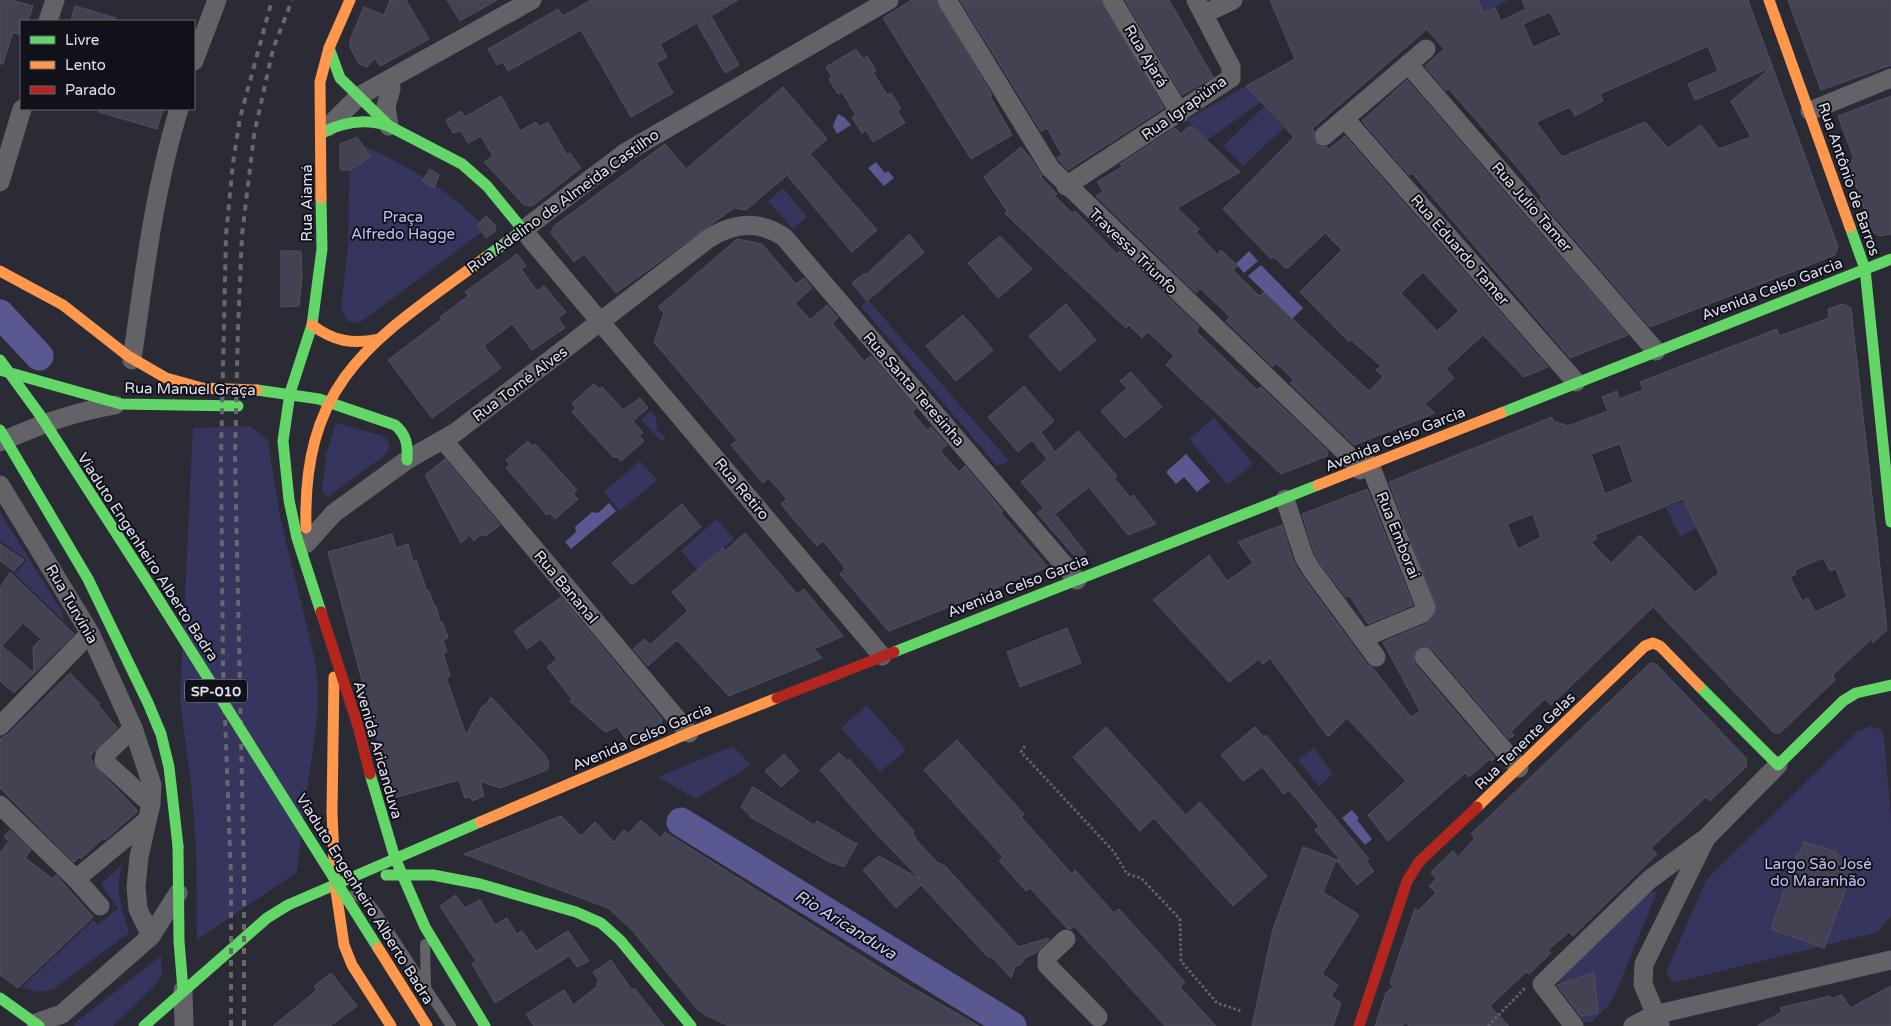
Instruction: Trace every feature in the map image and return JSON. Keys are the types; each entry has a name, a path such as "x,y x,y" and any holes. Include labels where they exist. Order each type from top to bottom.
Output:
{"main road":[{"name":"Rua Aiamá","path":"288,407 290,393 312,325 322,249 320,82 329,48 350,0"},
{"name":"Rua Antônio de Barros","path":"1769,0 1865,269 1891,522"},
{"path":"329,48 331,59 340,78 389,126"},
{"path":"322,134 338,125 355,121 372,121 389,126 427,144 462,164 487,186 523,230"},
{"name":"Rua Adelino de Almeida Castilho","path":"319,412 356,361 379,339 523,230"},
{"name":"Avenida Celso Garcia","path":"144,1026 267,918 288,905 355,875 689,733 1891,259"},
{"path":"0,270 81,318 132,360 162,377 182,384 208,388 290,393 329,400 395,425 402,430 408,446 407,460"},
{"path":"312,325 336,340 365,343 379,339"},
{"name":"Viaduto Engenheiro Alberto Badra","path":"0,360 40,414 427,1026"},
{"name":"Rua Manuel Graça","path":"0,370 120,404 200,407 252,406"},
{"name":"Avenida Aricanduva","path":"288,407 283,442 285,468 297,538 331,650 358,726 374,792 395,858 425,927 485,1026"},
{"name":"Avenida Aricanduva","path":"306,564 305,514 309,464 319,412"},
{"path":"21,417 37,439"},
{"path":"0,430 47,508 116,632 150,706 167,756 175,802 183,990"},
{"name":"Rua Tenente Gelas","path":"1359,1026 1408,881 1419,862 1520,768 1645,646 1653,643 1660,646 1778,765"},
{"name":"Avenida Aricanduva","path":"331,650 334,698 331,778 335,884 344,945 349,958 391,1026"},
{"path":"1778,765 1844,701 1856,693 1891,685"},
{"path":"331,778 348,778"},
{"path":"362,785 374,792"},
{"path":"430,890 440,856 450,836"},
{"path":"355,875 433,875 480,884 576,912 601,923 620,940 691,1026"},
{"path":"317,883 360,950"},
{"path":"425,927 427,908"},
{"path":"0,998 38,1025"}],"street":[{"path":"48,20 55,0"},
{"path":"195,58 217,0"},
{"path":"322,134 359,96 532,0"},
{"name":"Rua Adelino de Almeida Castilho","path":"523,230 634,147 888,0"},
{"name":"Travessa Triunfo","path":"947,0 1038,152 1066,186 1347,454 1365,468"},
{"name":"Rua Ajará","path":"1112,0 1180,113"},
{"path":"1200,7 1233,0"},
{"name":"Rua Igrapiúna","path":"1066,186 1225,83 1232,72 1200,7"},
{"path":"1324,136 1426,49"},
{"name":"Rua Julio Tamer","path":"1408,64 1656,351"},
{"path":"1810,111 1891,78"},
{"path":"389,126 386,106 391,89 390,80"},
{"path":"0,182 22,110"},
{"path":"132,360 142,280 170,140 179,110"},
{"name":"Rua Eduardo Tamer","path":"1345,119 1576,382"},
{"name":"Rua Tomé Alves","path":"306,544 334,513 407,460 444,441 720,230 736,225"},
{"name":"Rua Santa Teresinha","path":"736,225 758,225 772,229 784,237 1077,580"},
{"name":"Rua Retiro","path":"523,230 882,656"},
{"path":"0,442 68,414 120,404"},
{"name":"Rua Bananal","path":"444,441 689,733"},
{"name":"Rua Emborai","path":"1363,638 1423,613 1425,605 1365,468"},
{"name":"Rua Turvínia","path":"0,485 90,633 133,728 152,785 139,857 136,887 138,909 151,936"},
{"path":"1285,499 1308,563 1376,657"},
{"path":"0,726 90,633"},
{"path":"1424,657 1520,768"},
{"path":"76,879 148,812 104,760 105,754 133,728"},
{"path":"1574,1026 1542,984 1649,880 1706,838 1778,765"},
{"path":"0,805 76,879 100,906"},
{"path":"1657,1020 1643,984 1644,964 1706,838"},
{"path":"38,1025 59,1020 151,936 178,893"},
{"path":"1066,939 1047,957 1046,965 1098,1018"},
{"path":"1633,1026 1891,960"},
{"path":"183,990 184,1026"}],"lane":[{"path":"335,884 369,903 451,1026"},
{"path":"425,927 426,988"}],"path":[{"path":"1025,746 1021,752 1114,852 1127,874 1141,878 1180,919 1181,961 1217,1003 1241,1011"},
{"path":"1488,1026 1526,987 1542,984"}],"green space":[{"path":"1477,0 1509,0 1483,13"},
{"path":"1246,86 1261,102 1207,140 1186,120"},
{"path":"1265,106 1284,128 1243,166 1223,146"},
{"name":"Praça Alfredo Hagge","path":"353,141 390,158 441,189 486,229 359,323 348,321 341,309 348,247 350,143"},
{"path":"783,188 807,217 793,229 768,201"},
{"path":"868,300 1009,461 997,466 861,306"},
{"path":"651,411 656,418 657,430 666,438 662,442 641,419"},
{"path":"1214,418 1253,464 1228,485 1189,439"},
{"path":"336,423 383,436 388,441 390,447 384,456 328,497 322,492 326,455"},
{"path":"250,426 268,440 280,517 315,660 318,694 316,725 297,872 197,940 196,843 191,784 180,700 193,428"},
{"path":"640,461 657,480 620,511 604,492"},
{"path":"1683,501 1697,528 1680,537 1666,507"},
{"path":"0,512 62,612 64,621 15,574 27,560 0,541"},
{"path":"717,519 734,539 698,570 681,551"},
{"path":"867,705 906,750 880,772 841,728"},
{"name":"Largo São José do Maranhão","path":"1871,726 1882,730 1884,735 1891,819 1891,916 1878,932 1677,982 1672,981 1667,975 1667,970 1706,880 1857,732"},
{"path":"733,746 751,765 696,799 658,777"},
{"path":"1314,748 1333,774 1319,786 1298,760"},
{"path":"122,864 119,892 129,933 52,990 37,992 22,987 93,920 98,925 118,908 103,888 102,883"},
{"path":"1649,892 1655,892 1656,894 1614,997 1592,1022 1584,1022 1559,988 1559,981"},
{"path":"161,956 162,973 157,983 113,1026 74,1026 75,1023"}],"shaded area":[{"path":"838,114 851,125 837,134 833,126"},
{"path":"876,162 885,173 888,171 894,178 884,186 868,168"},
{"path":"1249,251 1258,261 1244,273 1236,264"},
{"path":"1261,265 1303,308 1292,319 1248,276"},
{"path":"1186,454 1210,481 1197,492 1184,477 1176,484 1166,472"},
{"path":"609,503 616,511 571,549 565,542 576,532 575,527 592,512 598,513"},
{"path":"1352,810 1359,818 1357,820 1372,839 1365,845 1342,818"}],"building":[{"path":"0,0 12,0 33,6 28,20 20,20 20,35 13,32 3,64 0,64"},
{"path":"390,0 406,0 429,39 380,66 375,58 367,67 359,64 350,47 350,40 364,7 384,15"},
{"path":"447,0 497,0 460,21"},
{"path":"591,0 738,0 711,16 739,65 725,73 697,23 660,44 667,57 656,63 673,93 631,117 581,30 508,71 503,62 497,65 488,49 558,9 563,16"},
{"path":"912,0 936,0 992,95 990,96 1012,135 971,159 883,18"},
{"path":"960,0 1101,0 1164,108 1068,170 1057,158 1062,155 1047,128 1041,131"},
{"path":"1125,0 1169,0 1213,77 1182,95"},
{"path":"1270,0 1478,0 1483,13 1495,8 1501,21 1526,9 1522,0 1748,0 1838,247 1835,255 1650,327 1540,199 1542,197 1511,160 1448,88 1446,91 1425,66 1444,49 1427,29 1312,129 1314,131 1313,139 1320,146 1329,149 1345,136 1548,367 1524,377 1483,335 1446,369 1454,378 1425,404 1435,413 1354,445 1290,383 1294,380 1276,363 1273,367 1226,321 1230,317 1200,288 1196,293 1096,196 1103,192 1097,182 1122,167 1120,164 1175,128 1181,134 1188,127 1193,127 1240,172 1177,208 1199,229 1196,232 1217,254 1221,250 1238,266 1233,270 1257,294 1260,296 1264,292 1369,391 1383,377 1376,370 1381,366 1351,340 1349,342 1300,292 1342,250 1325,233 1288,268 1284,267 1274,257 1271,259 1223,209 1294,137 1246,86 1295,59","holes":["1550,12 1561,35 1533,47 1523,24","1708,46 1718,71 1688,84 1695,100 1772,67 1731,101 1751,137 1719,149 1701,125 1668,148 1645,122 1562,157 1536,122 1570,107 1575,116 1603,101 1600,94","1423,272 1459,311 1437,331 1401,293"]},
{"path":"1788,0 1891,0 1891,65 1821,90"},
{"path":"75,6 116,18 115,20 71,20"},
{"path":"856,49 863,59 867,56 876,71 873,72 887,95 891,93 901,109 897,111 905,123 873,142 866,130 862,133 852,117 856,115 842,92 838,94 829,79 832,77 826,67"},
{"path":"1407,80 1628,335 1570,358 1412,173 1409,175 1362,121"},
{"path":"783,87 827,139 810,154 877,230 852,252 787,175 746,210 734,208 616,293 584,254 574,262 551,233 554,226 665,144 686,169"},
{"path":"501,96 520,131 536,122 539,127 548,122 567,155 570,153 581,168 532,206 524,205 484,162 493,156 481,136 468,143 461,131 453,133 446,120 461,111 465,117"},
{"path":"1891,96 1891,234 1879,236 1873,232 1847,162 1854,159 1838,116"},
{"path":"99,110 163,110 157,129 99,112"},
{"path":"357,137 370,157 350,170 340,170 340,144"},
{"path":"1021,147 1042,176 1040,176 1057,194 1055,196 1072,213 1075,211 1117,254 1120,251 1199,327 1196,331 1257,390 1261,387 1328,451 1327,456 1281,474 1166,365 1174,356 1147,332 1142,338 1129,325 1126,328 1005,213 1007,211 984,177"},
{"path":"430,169 439,175 434,188 422,181"},
{"path":"486,216 495,225 496,231 486,238 477,225"},
{"path":"909,234 924,252 867,301 852,283 863,274 867,274"},
{"path":"1000,236 1032,269 998,298 968,263"},
{"path":"737,239 762,244 796,284 804,278 812,288 795,303 810,320 827,305 838,318 832,323 864,361 871,356 916,408 912,412 927,430 931,427 947,445 941,450 942,453 959,472 965,466 1003,511 1001,513 1048,567 889,631 886,628 840,574 845,569 842,564 823,541 817,546 794,520 781,504 787,499 768,478 763,483 731,445 737,440 654,342 664,313 658,307"},
{"path":"281,251 301,251 302,278 299,306 281,307"},
{"path":"517,254 526,266 521,269 537,291 544,286 566,312 558,318 565,328 532,350 512,324 484,346 501,368 432,418 388,360 442,319 440,317 468,296 465,292"},
{"path":"1066,304 1096,340 1060,371 1029,336"},
{"path":"1843,304 1851,308 1887,630 1873,643 1871,639 1833,675 1835,680 1780,733 1774,733 1653,607 1551,705 1545,699 1511,732 1514,735 1509,739 1433,650 1421,646 1413,654 1415,664 1495,758 1492,761 1490,759 1469,777 1465,773 1388,841 1368,815 1406,781 1347,718 1328,737 1270,658 1263,664 1259,659 1229,682 1153,600 1209,555 1227,581 1229,580 1253,563 1238,542 1282,525 1293,561 1302,576 1367,664 1373,668 1411,717 1420,711 1383,642 1426,624 1437,609 1389,482 1552,417 1553,421 1568,426 1608,411 1602,397 1617,391 1619,399 1643,390 1640,382 1777,329 1779,336 1829,318 1828,309","holes":["1620,444 1633,482 1605,494 1591,454","1683,499 1719,573 1695,592 1640,535 1611,563 1591,542 1597,539 1595,535","1533,514 1541,537 1518,549 1507,524","1824,559 1830,571 1836,569 1847,597 1815,612 1808,598 1802,601 1790,577 1796,574 1795,570"]},
{"path":"963,315 993,350 956,381 926,346"},
{"path":"1131,372 1162,407 1125,438 1101,411 1127,388 1120,381"},
{"path":"594,384 599,389 602,387 623,410 640,398 648,408 633,421 643,433 639,436 644,441 621,461 616,456 614,458 572,412 576,408 572,403"},
{"path":"1024,386 1054,421 1041,432 1055,452 1078,431 1117,476 1114,478 1130,497 1133,495 1156,524 1128,535 1089,487 1055,514 1086,553 1078,560 1037,513 1044,508 1021,482 1047,459 1032,440 1018,452 988,417"},
{"path":"528,441 532,446 535,444 577,490 573,493 578,499 555,519 550,513 547,515 506,468 510,465 506,460"},
{"path":"445,459 500,525 487,535 479,536 474,541 470,535 461,543 425,475"},
{"path":"1367,489 1413,605 1368,624 1350,596 1346,597 1320,563 1314,552 1302,514"},
{"path":"682,504 701,527 632,585 612,563"},
{"path":"745,533 797,594 804,589 843,636 814,649 822,658 729,696 677,640 648,666 633,649 645,639 650,645 688,611 672,592 723,548 725,551"},
{"path":"392,534 396,548 408,544 413,561 416,560 427,591 429,591 434,606 436,606 440,622 442,621 448,638 443,640 447,652 443,653 450,676 446,677 466,735 483,705 485,706 491,697 545,755 549,764 547,770 500,788 480,781 484,796 472,801 471,797 465,798 459,780 393,798 328,552"},
{"path":"0,544 24,560 14,571 0,561"},
{"path":"10,572 74,634 14,693 0,681 0,588","holes":["23,623 41,639 33,647 34,673 2,646"]},
{"path":"561,597 662,719 661,725 626,739 617,727 605,732 570,701 572,699 547,667 557,659 541,639 527,649 514,631"},
{"path":"1067,628 1081,663 1020,687 1007,652"},
{"path":"1650,663 1656,664 1747,759 1746,767 1710,801 1706,797 1651,848 1657,854 1573,936 1569,932 1548,950 1551,953 1529,974 1526,972 1490,1006 1509,1026 1409,1026 1406,1023 1401,1026 1375,1026 1386,993 1393,987 1390,983 1403,943 1408,947 1404,941 1415,908 1418,911 1436,893 1429,886 1436,879 1431,872 1453,851 1458,857 1475,838 1471,834"},
{"path":"70,673 100,704 98,705 117,728 90,756 94,765 138,811 105,840 103,838 81,859 79,857 74,862 0,788 0,739 8,734"},
{"path":"1106,727 1186,815 1200,802 1267,876 1233,906 1154,818 1140,831 1073,757"},
{"path":"1255,727 1264,737 1266,735 1369,859 1366,861 1374,871 1357,885 1336,860 1323,892 1359,915 1322,974 1338,985 1331,996 1341,1003 1333,1026 1252,1026 1273,929 1303,847 1341,861 1315,830 1319,826 1289,790 1284,794 1262,767 1243,781 1221,755"},
{"path":"957,740 1024,814 1021,817 1072,874 1075,870 1114,913 1119,909 1185,982 1180,987 1216,1026 1165,1026 1074,926 1071,929 1067,928 1030,888 1026,891 999,861 1003,857 924,770"},
{"path":"839,753 848,761 849,759 914,831 912,832 918,842 938,863 944,865 1019,947 1048,938 1049,940 1037,952 1025,958 1021,964 1015,967 1011,978 993,958 987,956 921,885 896,908 863,870 879,856 920,879 868,825 820,770"},
{"path":"784,754 799,771 781,787 765,771"},
{"path":"753,787 814,825 817,821 857,844 844,867 833,864 750,817 741,807"},
{"path":"561,816 581,836 595,822 614,842 624,830 628,834 641,820 660,838 665,832 906,984 979,1026 729,1026 705,1015 698,1010 632,930 608,908 464,854"},
{"path":"10,830 31,850 25,858 53,879 56,875 93,917 18,988 0,975 0,853 9,841 4,837"},
{"path":"1804,842 1837,852 1836,854 1853,860 1849,871 1852,872 1824,948 1771,929 1797,853 1800,854"},
{"path":"456,895 465,908 480,900 495,925 507,918 517,934 522,931 536,951 568,931 589,961 577,967 569,956 495,1003 472,964 476,961 440,906"},
{"path":"611,960 632,990 634,988 664,1026 534,1026 526,1014 564,990 573,1005 598,986 596,984 599,981 593,972"},
{"path":"331,973 357,1006 330,1026 273,1026 317,990 314,986"},
{"path":"1594,973 1598,1013 1581,1016 1557,985"},
{"path":"1891,986 1891,1026 1757,1026 1782,1012 1780,1008 1830,996 1831,999 1842,995 1850,1008"}],"waterway":[{"name":"Rio Aricanduva","path":"0,314 39,356"},
{"name":"Rio Aricanduva","path":"681,822 1012,1026"}],"railway":[{"path":"231,1026 231,876 223,666 221,456 226,235 233,163 240,118 272,0"},
{"path":"244,1026 244,876 235,457 242,235 254,135 273,49 292,0"}],"traffic: fast":[{"path":"329,48 340,78 389,126 462,164 487,186 523,230 486,257"},
{"path":"322,133 338,126 355,122 372,122 389,126"},
{"path":"321,198 322,249 312,325 290,393 283,441 289,500 297,538 321,612"},
{"path":"1850,227 1865,269 1891,522"},
{"path":"1501,413 1891,259"},
{"path":"0,360 40,415 147,581 378,948"},
{"path":"0,370 121,404 238,406"},
{"path":"257,390 319,399 395,425 406,441 407,460"},
{"path":"0,430 88,579 148,703 161,734 169,767 178,846"},
{"path":"894,652 1318,485"},
{"path":"1699,686 1778,765 1843,701 1856,693 1891,685"},
{"path":"370,774 395,858 425,927 485,1026"},
{"path":"144,1026 267,918 288,905 480,822"},
{"path":"178,846 179,941 183,990"},
{"path":"386,875 433,875 480,884 576,912 601,923 620,940 691,1026"},
{"path":"0,998 39,1026"}],"traffic: slow":[{"path":"321,198 320,82 329,48 350,0"},
{"path":"1769,0 1850,227"},
{"path":"306,528 308,476 317,433 332,397 354,366 380,338 411,312 486,257"},
{"path":"0,271 63,305 128,356 166,378 202,388 257,390"},
{"path":"312,325 328,335 344,340 361,342 379,339"},
{"path":"1318,485 1501,413"},
{"path":"1477,807 1645,646 1653,643 1660,646 1699,686"},
{"path":"334,677 332,812 335,884 344,945 352,965 391,1026"},
{"path":"480,822 689,733 777,698"},
{"path":"378,948 427,1026"}],"traffic: jam":[{"path":"321,612 358,726 370,774"},
{"path":"777,698 894,652"},
{"path":"1359,1026 1407,881 1419,862 1477,807"}]}
